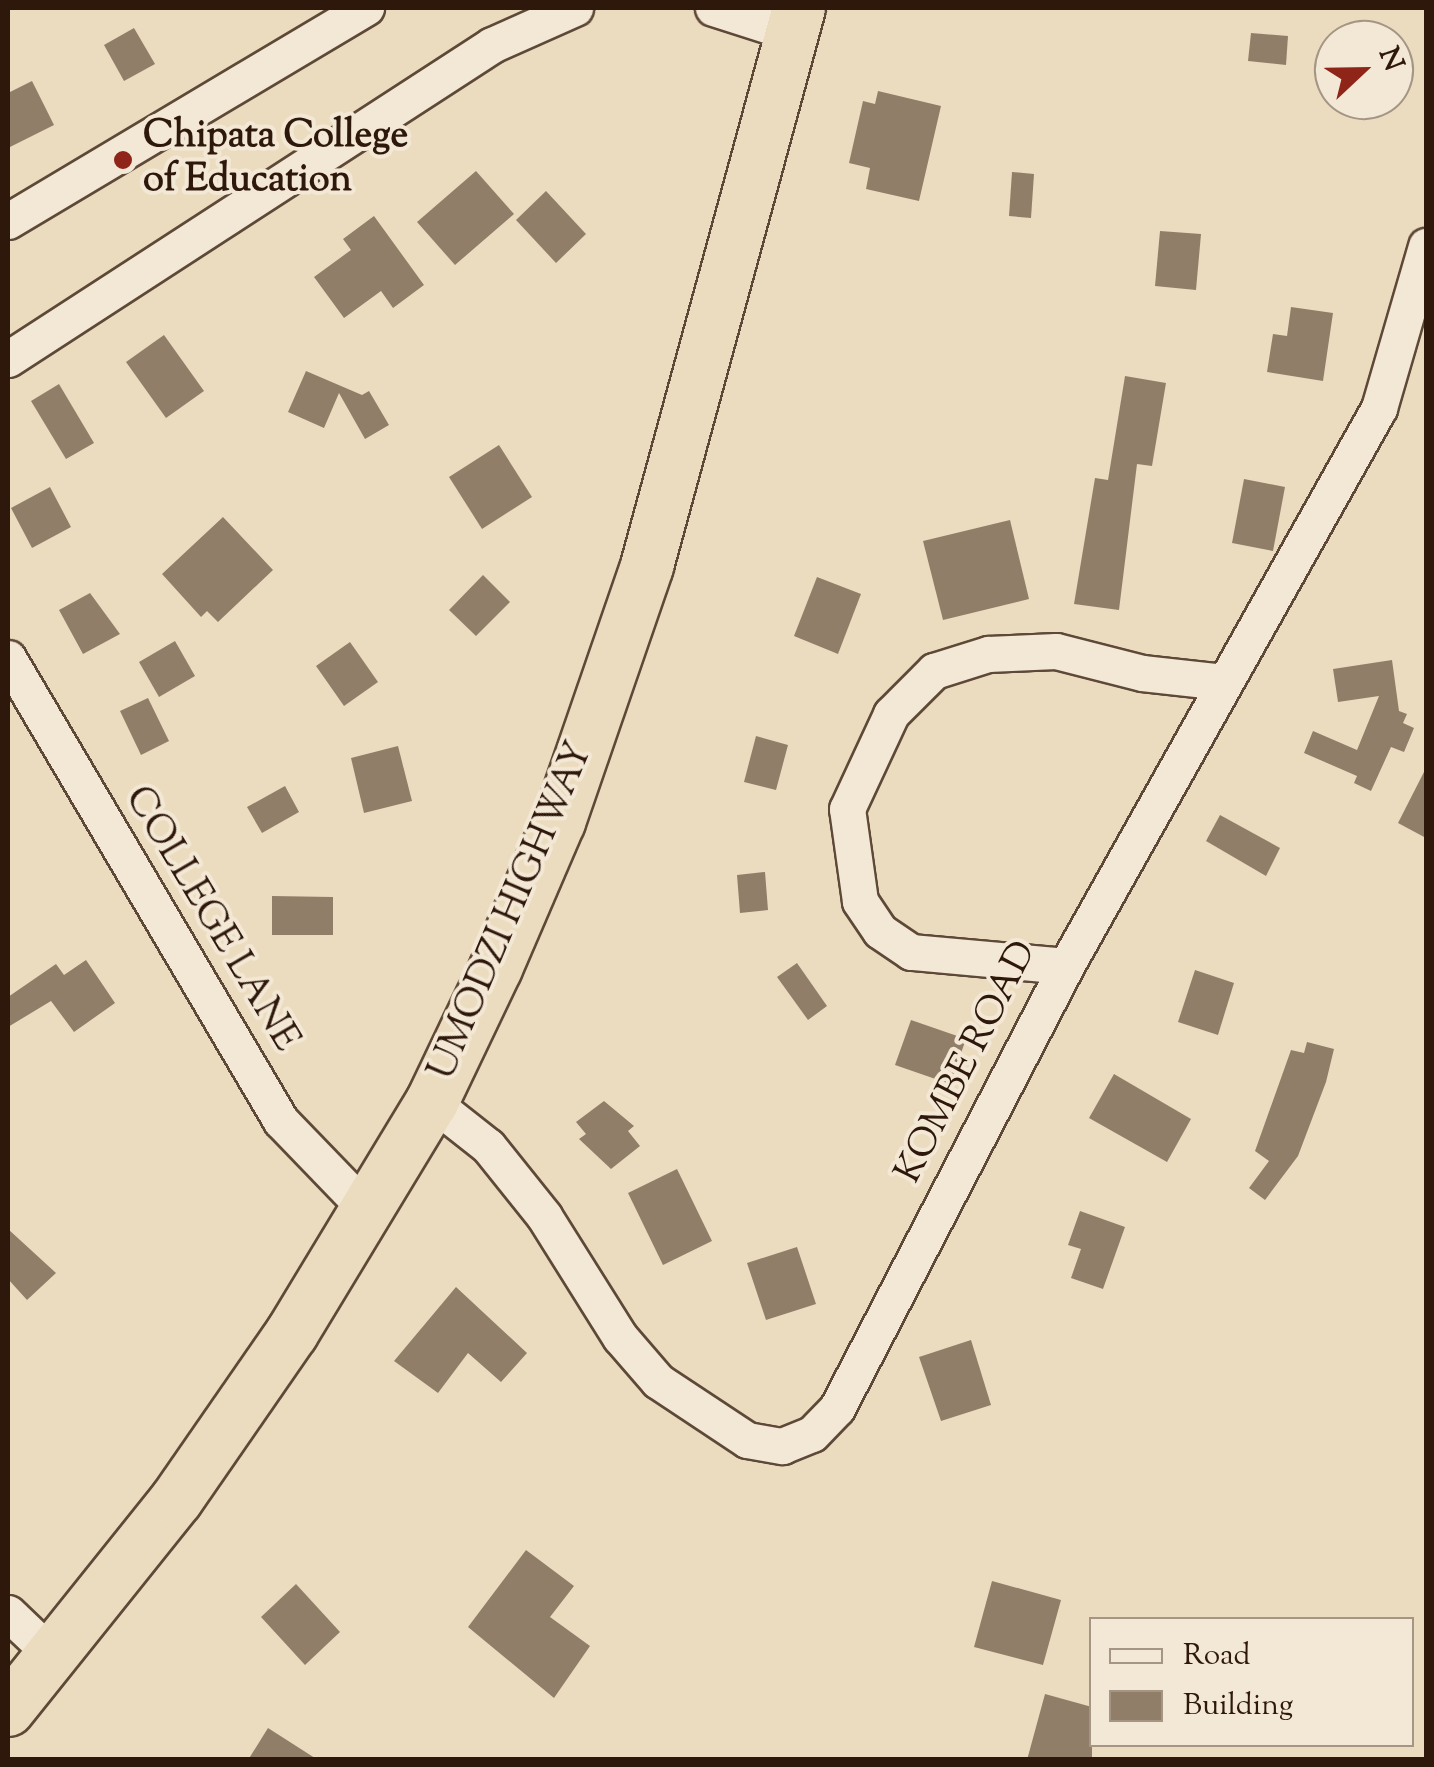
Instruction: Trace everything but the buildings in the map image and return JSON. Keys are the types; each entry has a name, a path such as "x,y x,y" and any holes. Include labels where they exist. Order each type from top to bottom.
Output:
{"highway":[{"name":"UMODZI HIGHWAY","path":"8,1710 177,1499 292,1334 364,1206 432,1102 560,822 647,566 794,20"}],"street":[{"path":"8,220 366,8"},
{"path":"8,359 492,45 575,8"},
{"path":"713,8 794,20"},
{"name":"KOMBE ROAD","path":"432,1102 488,1146 544,1216 620,1336 658,1380 747,1440 782,1446 812,1434 837,1408 1066,966 1380,408 1426,246"},
{"path":"1066,966 912,952 880,931 860,901 847,809 891,714 934,671 988,654 1056,651 1142,672 1224,682"},
{"name":"COLLEGE LANE","path":"8,658 281,1120 364,1206"},
{"path":"8,1613 54,1657"}],"place":[{"name":"Chipata College of Education","path":"123,160"}]}
